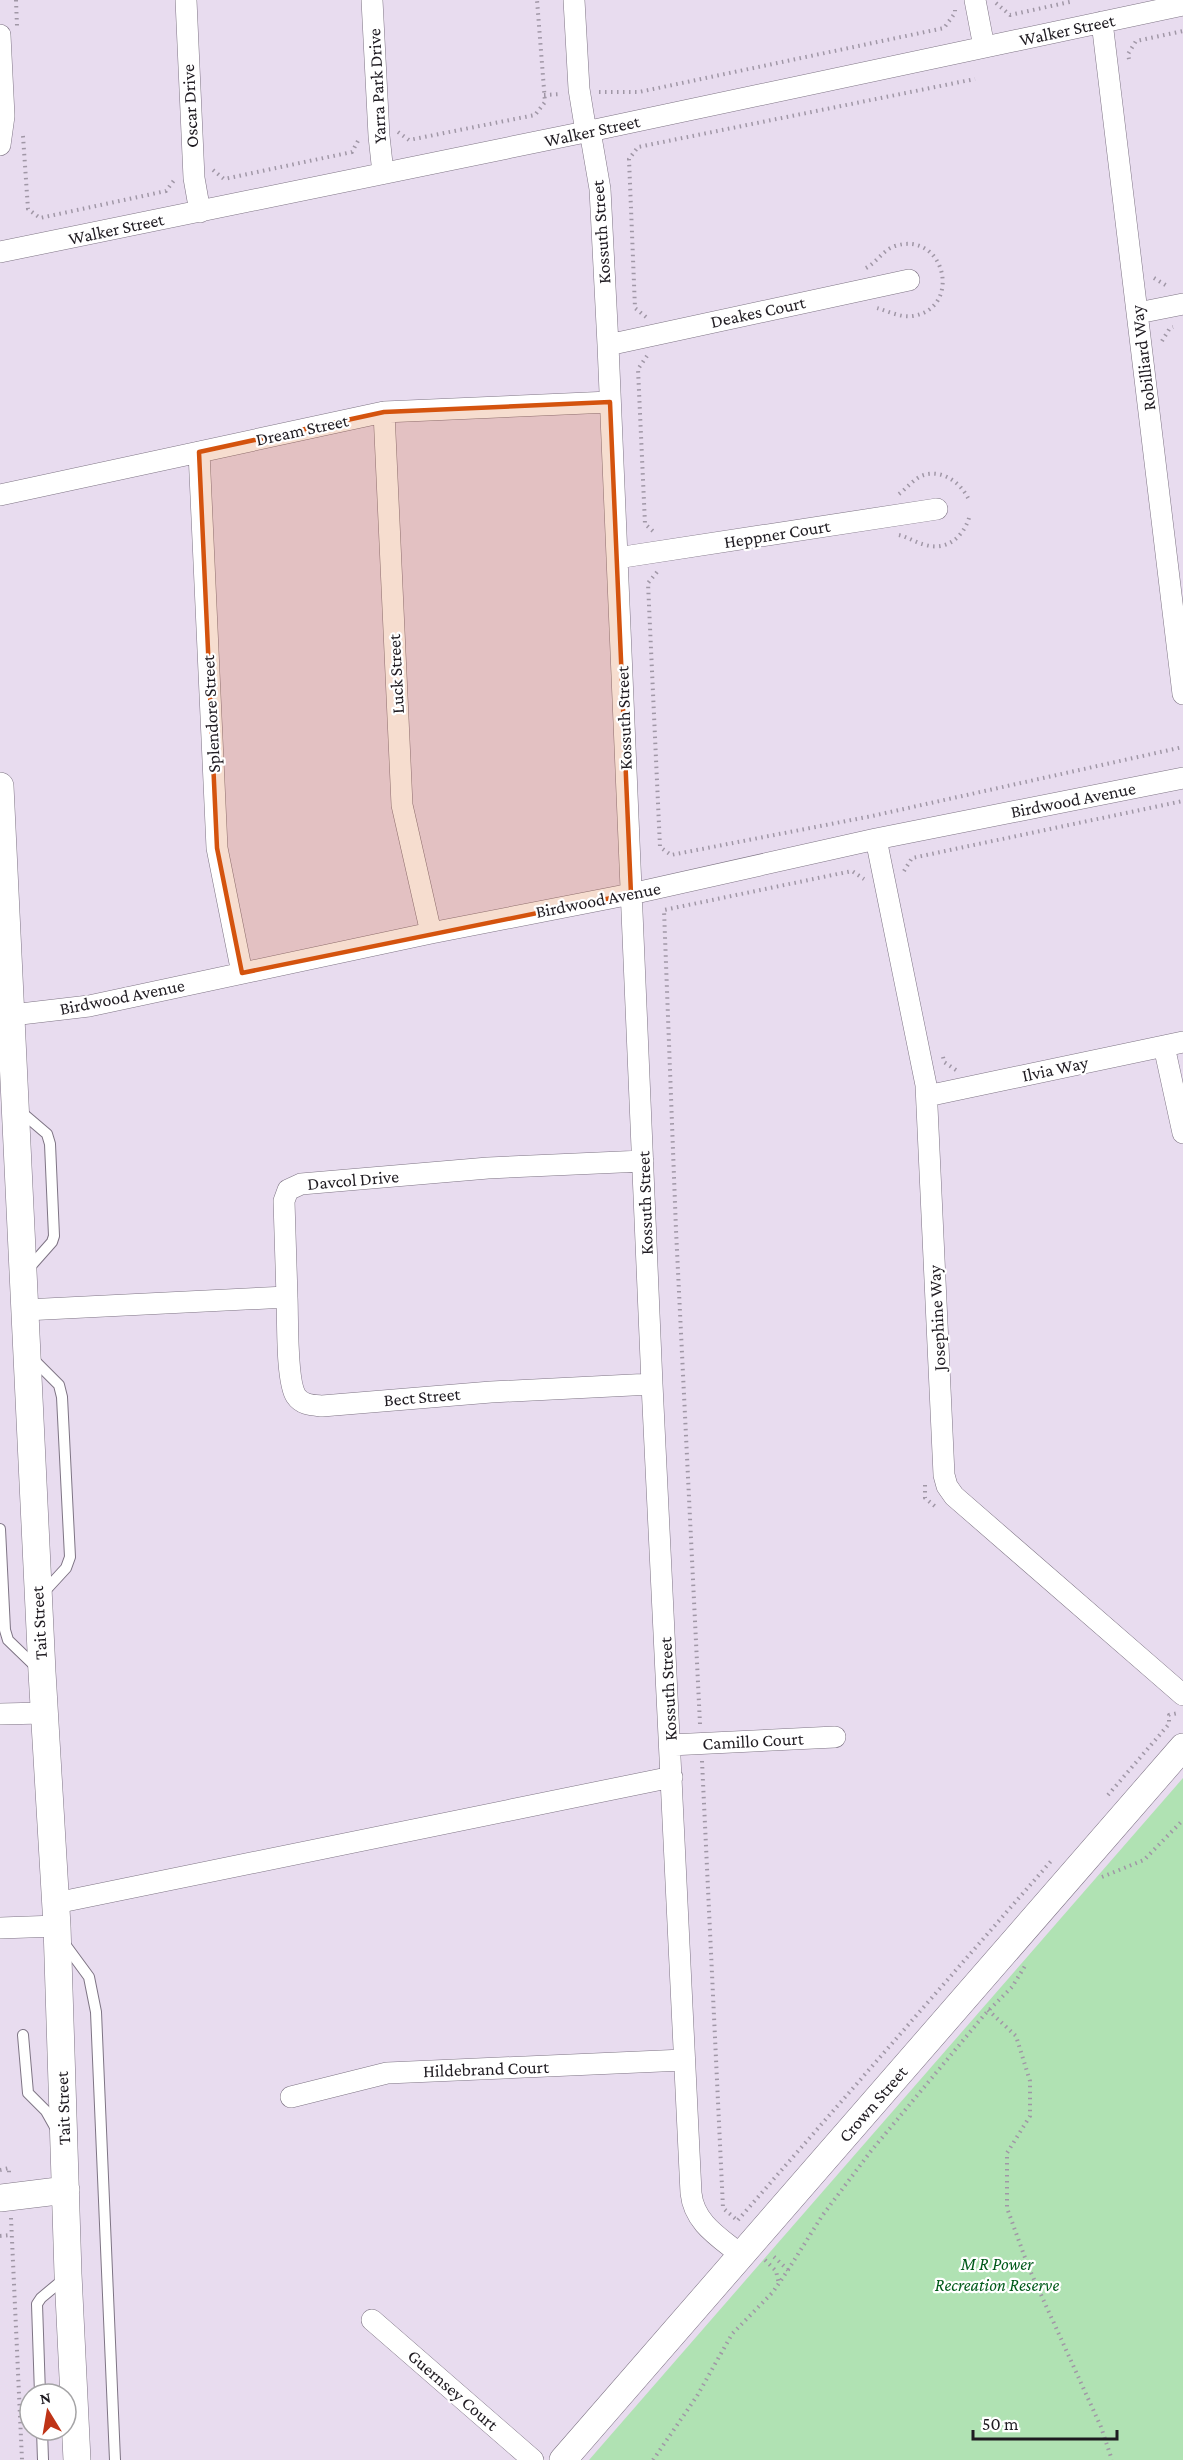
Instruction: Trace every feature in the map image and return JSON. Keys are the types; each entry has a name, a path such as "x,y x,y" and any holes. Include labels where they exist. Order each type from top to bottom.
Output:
{"street":[{"name":"Oscar Drive","path":"186,0 193,162 200,212"},
{"name":"Yarra Park Drive","path":"372,0 388,130 383,173"},
{"name":"Kossuth Street","path":"574,0 579,93 600,189 652,1384 692,2201 694,2210 702,2222 739,2238"},
{"path":"975,2 984,48"},
{"name":"Walker Street","path":"0,252 588,132 1183,5"},
{"name":"Robilliard Way","path":"1102,22 1183,694"},
{"path":"0,35 4,116 0,145"},
{"name":"Deakes Court","path":"608,345 909,280"},
{"path":"1138,313 1182,304"},
{"name":"Dream Street","path":"0,495 384,412 610,402"},
{"name":"Luck Street","path":"384,412 402,805 431,933"},
{"name":"Splendore Street","path":"199,452 218,848 242,973"},
{"name":"Heppner Court","path":"617,558 937,509"},
{"name":"Birdwood Avenue","path":"12,1015 89,1006 431,933 631,894 876,839 1183,778"},
{"name":"Tait Street","path":"0,786 44,1713 57,1920 68,2274 77,2460"},
{"name":"Josephine Way","path":"876,839 922,1054 927,1096 944,1463 947,1486 954,1496 1176,1702"},
{"path":"1174,1044 1183,1133"},
{"name":"Ilvia Way","path":"927,1096 1174,1044"},
{"name":"Davcol Drive","path":"286,1297 283,1208 287,1192 296,1186 316,1182 488,1168 643,1161"},
{"path":"25,1310 286,1297"},
{"name":"Bect Street","path":"286,1297 291,1381 296,1396 305,1404 322,1406 491,1392 652,1384"},
{"path":"0,1714 44,1713"},
{"name":"Camillo Court","path":"670,1745 835,1737"},
{"name":"Crown Street","path":"563,2460 739,2238 1183,1747"},
{"path":"0,1928 57,1920 672,1777"},
{"name":"Hildebrand Court","path":"291,2097 387,2073 684,2060"},
{"path":"0,2198 66,2190"},
{"name":"Guernsey Court","path":"372,2320 533,2460"}],"lane":[{"path":"0,1529 4,1630 14,1647 42,1672"},
{"path":"57,1920 76,1962 89,1977 94,1995 115,2460"},
{"path":"23,2035 28,2093 46,2111 65,2142"},
{"path":"40,2382 37,2304 68,2274"},
{"path":"42,2442 43,2460"}],"path":[{"path":"224,179 352,152 359,140 359,129 388,130 409,140 535,115 545,102 537,0"},
{"path":"544,95 639,92 944,28 955,13 955,6 975,2 996,1 1010,15 1074,1"},
{"path":"1129,65 1128,54 1136,41 1183,31"},
{"path":"635,308 629,159 638,147 975,79"},
{"path":"28,209 40,218 166,191 175,179 175,164 193,162"},
{"path":"1152,267 1154,279 1165,287 1177,284 1182,304"},
{"path":"1161,340 1170,328 1177,327"},
{"path":"638,369 645,524"},
{"path":"896,535 927,546 945,545 962,534 969,518"},
{"path":"658,572 648,583 660,847 671,855 872,816 1183,747"},
{"path":"788,2270 739,2238 723,2208 663,910 852,871 864,879 865,884 885,880 904,876 904,870 912,858 1183,801"},
{"path":"922,1054 941,1051 944,1062 956,1070 968,1067"},
{"path":"924,1475 926,1498 944,1514"},
{"path":"1100,1804 1169,1724 1169,1715 1176,1702"},
{"path":"1169,1715 1177,1715"},
{"path":"1097,1881 1113,1871 1130,1867 1144,1860 1183,1820"},
{"path":"739,2238 1054,1857"},
{"path":"653,2460 697,2396 732,2334 768,2297 834,2199 882,2137 988,2010 1012,1988 1030,1960"},
{"path":"988,2010 1016,2036 1030,2081 1030,2116 1007,2153 1007,2208 1028,2266 1101,2427 1113,2460"},
{"path":"0,2170 9,2168"},
{"path":"0,2236 11,2235 22,2460"}],"highlighted area":[{"path":"610,402 631,894 242,973 217,848 199,452 384,412"}],"green space":[{"name":"M R Power Recreation Reserve","path":"1183,1778 1183,2460 589,2460"}]}
